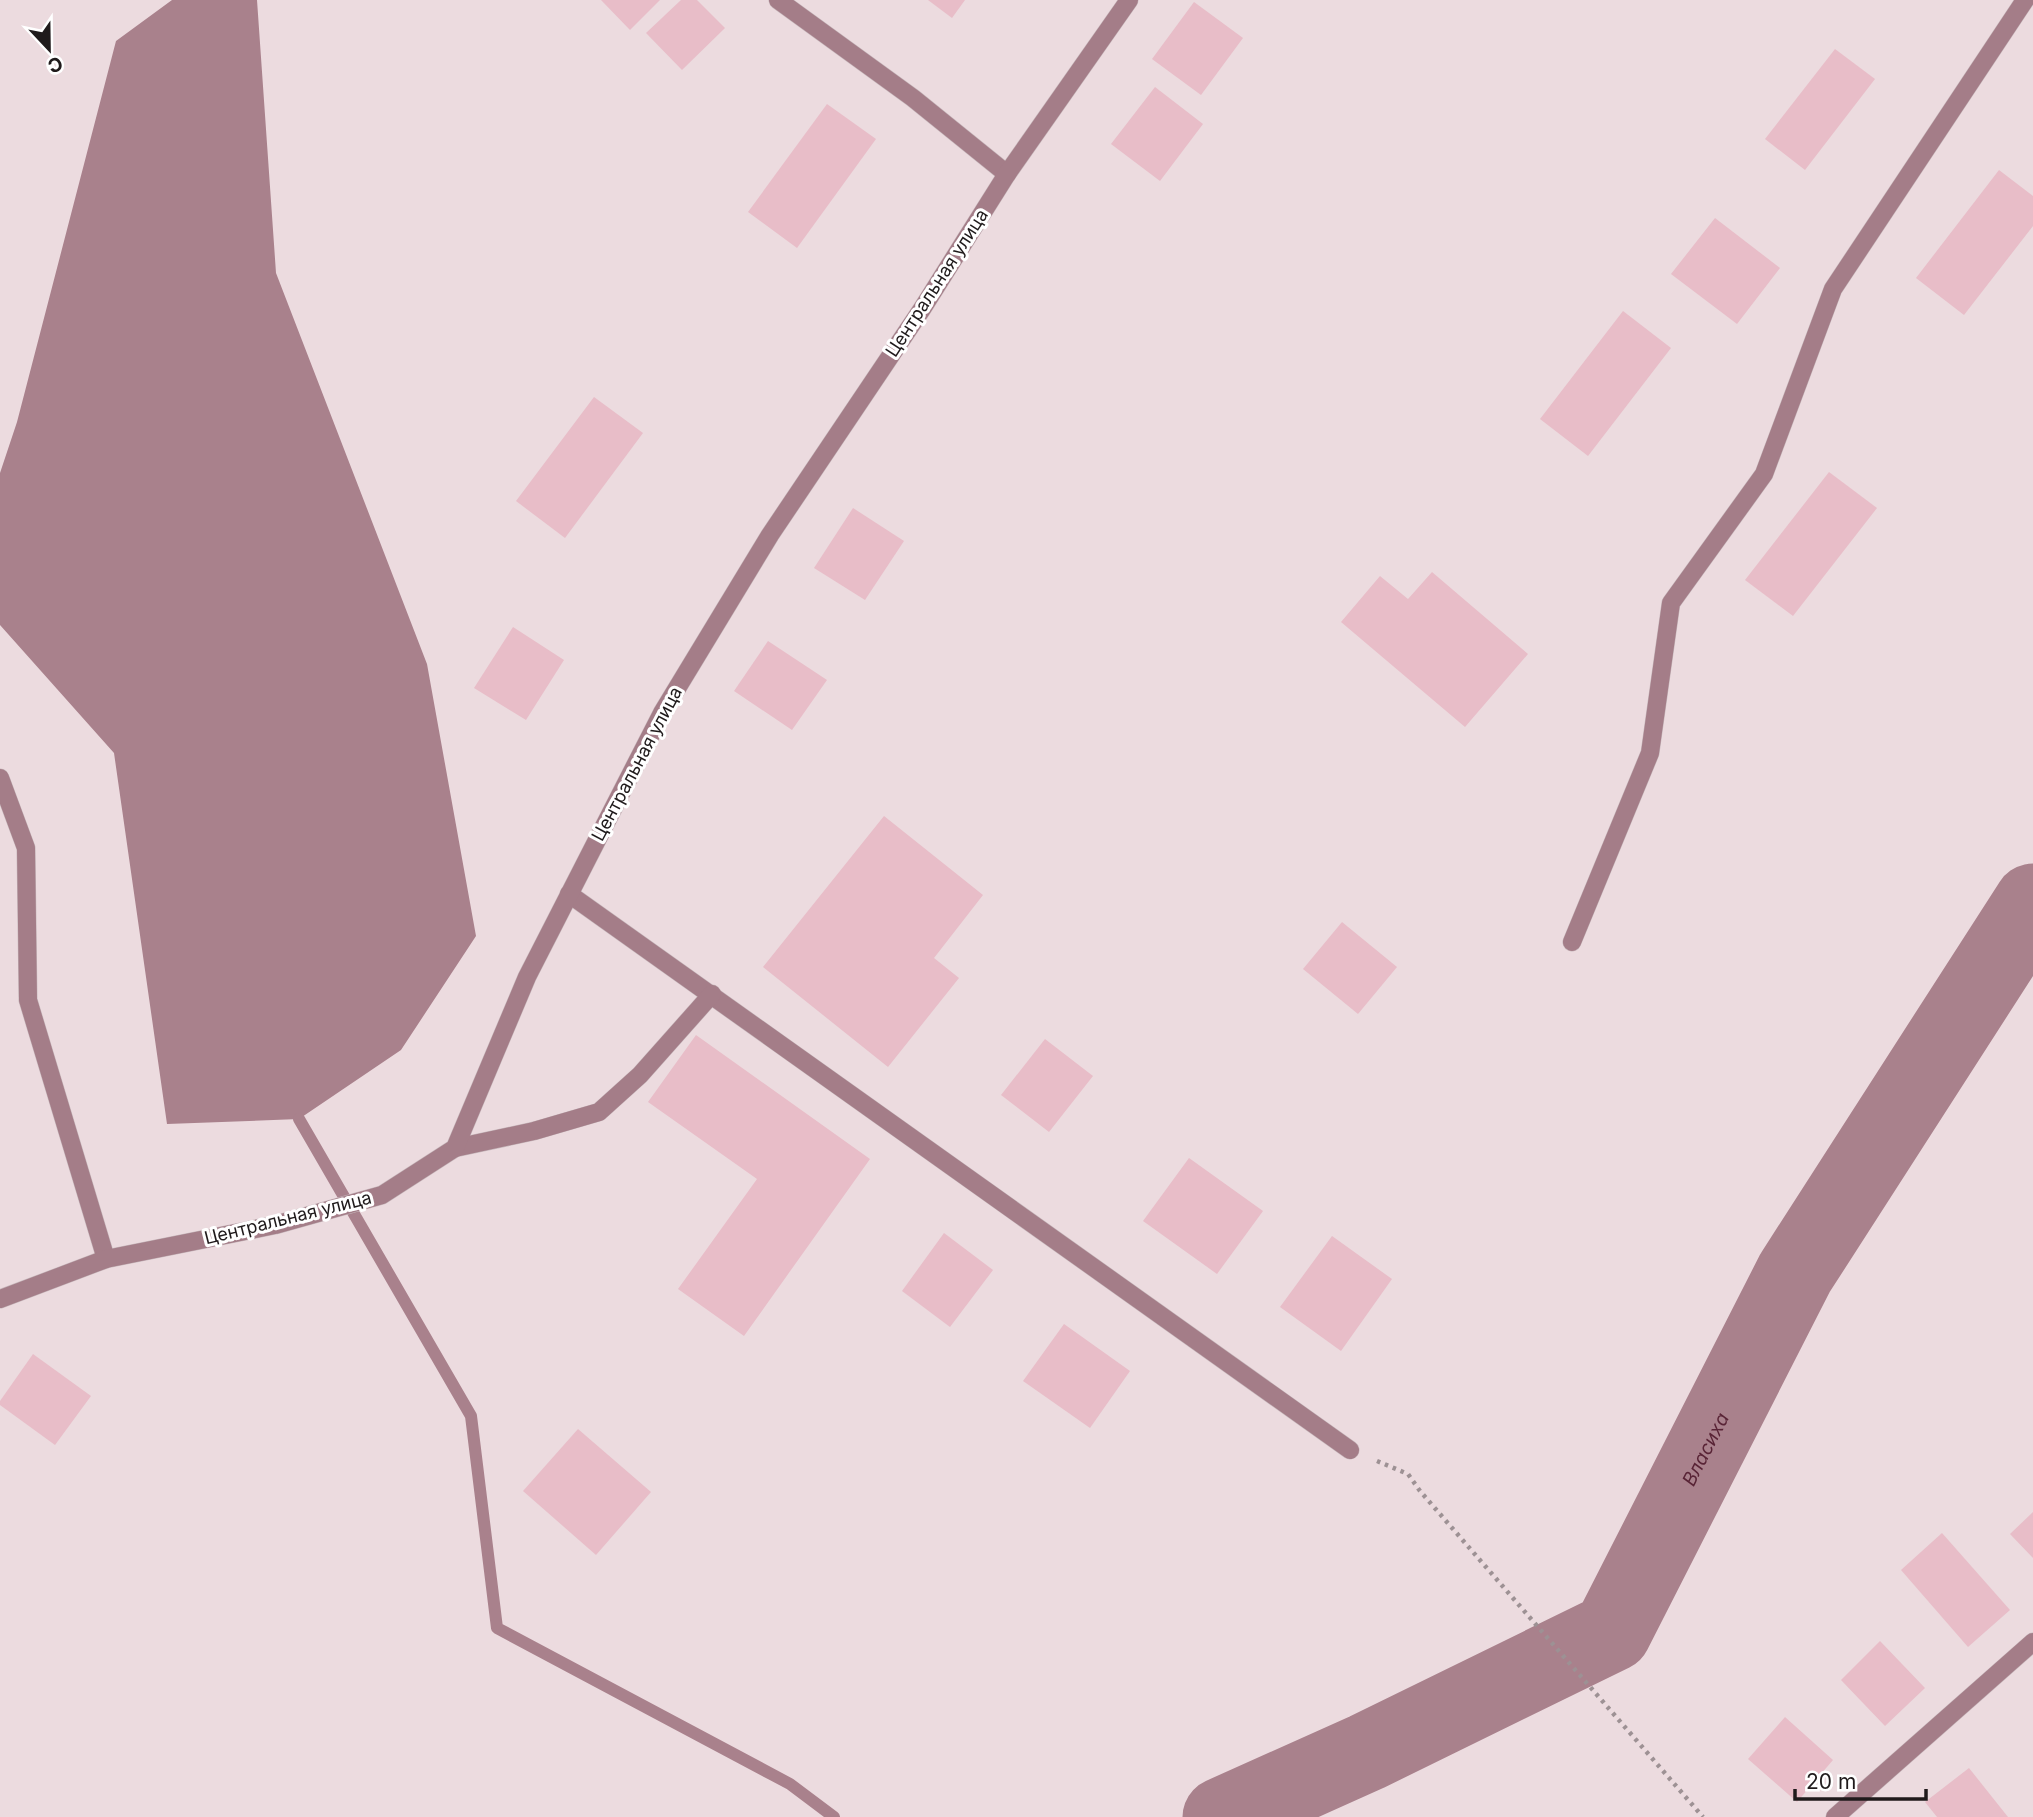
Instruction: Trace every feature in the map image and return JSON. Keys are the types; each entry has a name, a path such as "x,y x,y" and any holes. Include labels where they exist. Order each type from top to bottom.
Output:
{"street":[{"path":"778,0 913,98 1007,174"},
{"name":"Центральная улица","path":"0,1299 106,1259 275,1225 382,1195 455,1148 527,977 662,713 770,535 922,309 1007,174 1129,0"},
{"path":"1572,942 1650,753 1671,603 1764,474 1833,289 2025,0"},
{"path":"0,778 26,848 28,1000 106,1259"},
{"path":"569,894 1350,1450"},
{"path":"455,1148 534,1131 599,1112 640,1075 712,994"},
{"path":"1835,1817 2033,1642"}],"path":[{"path":"1350,1450 1408,1474 1703,1817"}],"shaded area":[{"path":"172,0 257,0 276,273 427,664 476,936 401,1050 299,1119 167,1124 114,753 0,625 0,473 17,422 116,41"}],"building":[{"path":"601,0 660,0 630,30"},
{"path":"681,0 697,0 725,28 682,70 646,33"},
{"path":"928,0 965,0 952,18"},
{"path":"1194,2 1243,38 1201,95 1152,59"},
{"path":"1835,49 1875,79 1805,170 1765,139"},
{"path":"1155,87 1203,124 1160,181 1111,144"},
{"path":"827,104 876,139 797,248 748,212"},
{"path":"1999,170 2033,196 2033,226 1964,315 1916,278"},
{"path":"1715,218 1780,268 1737,324 1671,274"},
{"path":"1623,311 1671,348 1588,456 1540,419"},
{"path":"594,397 643,433 565,538 516,501"},
{"path":"1829,472 1877,508 1793,616 1745,580"},
{"path":"853,508 904,541 865,600 814,568"},
{"path":"1432,572 1528,654 1465,727 1341,622 1380,576 1408,599"},
{"path":"513,627 564,660 526,720 474,688"},
{"path":"768,641 827,680 792,730 734,691"},
{"path":"884,816 983,895 934,958 959,978 888,1067 763,967"},
{"path":"1342,922 1397,967 1358,1014 1303,969"},
{"path":"696,1035 870,1159 744,1336 678,1289 757,1179 648,1102"},
{"path":"1045,1039 1093,1076 1049,1132 1001,1095"},
{"path":"1189,1158 1263,1211 1217,1274 1143,1221"},
{"path":"944,1233 993,1270 950,1327 902,1291"},
{"path":"1332,1236 1392,1279 1341,1351 1280,1307"},
{"path":"1064,1324 1130,1371 1090,1428 1023,1381"},
{"path":"33,1354 91,1396 55,1445 0,1405 0,1401"},
{"path":"578,1429 651,1492 596,1555 523,1491"},
{"path":"2033,1512 2033,1558 2010,1534"},
{"path":"1942,1533 2010,1610 1968,1647 1901,1570"},
{"path":"1880,1641 1925,1688 1885,1726 1841,1680"},
{"path":"1785,1717 1833,1760 1797,1802 1748,1759"},
{"path":"1969,1768 2008,1817 1937,1817 1925,1802"}],"waterway":[{"name":"Власиха","path":"1222,1817 1367,1752 1612,1632 1795,1273 2033,903"},
{"path":"299,1119 471,1416 497,1628 790,1784 834,1817"}]}
